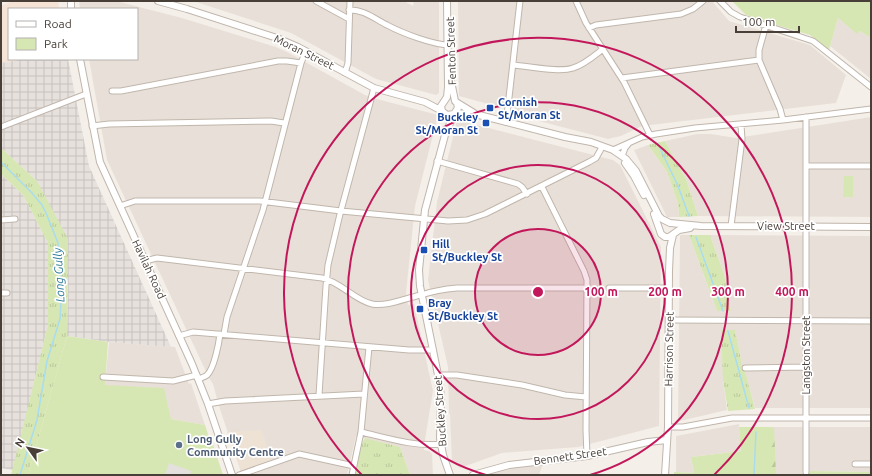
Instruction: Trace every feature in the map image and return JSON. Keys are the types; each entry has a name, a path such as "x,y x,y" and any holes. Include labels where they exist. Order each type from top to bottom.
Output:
{"street":[{"path":"70,1 71,8"},
{"name":"Moran Street","path":"158,1 284,41 306,51 374,88 425,102 443,112"},
{"path":"316,1 349,19"},
{"path":"345,73 348,63 350,1"},
{"name":"Fenton Street","path":"444,101 448,87 447,1"},
{"name":"Fenton Street","path":"450,1 448,45 450,80 456,102"},
{"path":"505,122 520,1"},
{"path":"576,1 589,28 622,78 650,135"},
{"path":"589,28 596,25 681,14 693,9 703,1"},
{"path":"720,1 735,15 813,40 871,87"},
{"path":"350,10 360,11 386,25 408,34 448,45"},
{"path":"766,25 759,50 759,60 780,109 783,120"},
{"path":"513,65 568,70 580,65 603,50"},
{"path":"103,377 173,381 206,376 211,370 265,201 284,123 301,63 306,51"},
{"name":"Havilah Road","path":"80,60 100,162 198,377 232,475"},
{"path":"622,78 759,60"},
{"path":"112,91 121,91 278,61 301,63"},
{"path":"319,395 326,279 341,211 374,88"},
{"path":"1,127 86,94"},
{"path":"479,115 450,99 444,101 441,106 443,112 449,116 455,114 479,115 590,142 613,150 619,155 636,171 659,216 675,228 674,234 669,237 665,237 661,234 657,220 634,176 619,155 566,137"},
{"name":"Moran Street","path":"425,102 444,101"},
{"path":"455,114 458,108 456,102"},
{"path":"613,150 650,135 695,128 741,125 871,109"},
{"name":"Buckley Street","path":"443,112 445,135"},
{"name":"Buckley Street","path":"450,475 441,444 441,396 419,277 419,259 424,218 437,161 445,135 455,114"},
{"name":"Langston Street","path":"806,117 806,472"},
{"path":"92,126 109,124 251,121 271,121 284,123"},
{"path":"731,226 742,139 741,125"},
{"path":"619,155 630,142"},
{"path":"120,206 135,201 265,201 341,211 454,221 473,219 542,187 593,160 601,149"},
{"path":"437,161 518,184 527,194"},
{"path":"806,166 871,166"},
{"path":"542,187 585,274 587,288 587,456"},
{"path":"1,220 15,219"},
{"path":"660,230 662,225 669,223"},
{"name":"View Street","path":"669,223 701,226 871,227"},
{"name":"View Street","path":"674,234 681,230 701,226"},
{"name":"Harrison Street","path":"665,475 668,427 669,271 670,248 674,234"},
{"name":"Harrison Street","path":"665,237 669,271"},
{"path":"145,261 157,258 326,279 371,304 387,304 422,294 457,288 587,288"},
{"path":"608,288 669,288"},
{"path":"669,320 871,321"},
{"path":"180,336 191,332 415,351 433,350"},
{"path":"352,475 361,432 369,347"},
{"path":"745,368 806,367"},
{"path":"438,375 457,375 537,388 565,395 586,397"},
{"path":"208,404 225,401 319,395 364,394"},
{"path":"668,427 683,427 732,418 871,418"},
{"path":"361,432 398,440 426,444 441,444"},
{"name":"Bennett Street","path":"473,475 509,465 587,456 648,442 667,440"},
{"path":"239,475 299,454 354,466"},
{"path":"855,464 871,464"}],"shaded area":[{"path":"13,1 58,1 59,8 8,8 8,60 19,60 1,63 1,6"},
{"path":"79,1 116,1 182,18 276,47 365,95 438,115 415,206 406,293 408,305 414,304 433,391 424,450 429,451 432,454 433,475 410,475 400,447 356,436 347,475 242,475 213,384 107,160 89,60 138,60 138,8 80,8"},
{"path":"193,1 404,1 413,6 414,1 439,1 439,93 436,95 376,79 291,33"},
{"path":"458,1 712,1 729,21 810,45 846,75 836,103 642,126 621,136 608,139 516,115 514,111 459,96"},
{"path":"838,18 857,33 860,31 871,38 871,79 830,46"},
{"path":"19,60 68,60 89,166 171,347 109,342 67,336 68,279 37,181 1,148 1,63"},
{"path":"871,117 871,217 698,216 686,179 665,141 697,134 711,134 736,138"},
{"path":"457,120 613,160 620,165 661,247 659,426 578,447 502,453 460,468 452,462 448,367 428,280 437,202"},
{"path":"648,145 667,172 678,204 679,217 667,217 634,150"},
{"path":"1,174 23,195 48,243 48,325 13,470 1,468"},
{"path":"680,235 689,235 717,311 731,311 724,274 710,235 871,236 871,408 755,408 745,372 741,368 742,364 735,331 723,380 727,410 680,421 678,420"},
{"path":"109,342 175,347 189,384 191,383 205,425 171,419 105,385"},
{"path":"739,424 741,451 691,457 694,473 676,472 676,436"},
{"path":"771,427 871,427 871,472 811,471 806,475 771,475"},
{"path":"262,430 271,461 241,471 227,432"},
{"path":"169,463 191,471 190,475 165,475"},
{"path":"543,463 539,475 482,475 508,468"}],"green space":[{"path":"732,1 871,1 871,38 860,31 857,34 838,18 829,50 810,35 746,15"},
{"path":"665,141 686,179 698,216 679,217 678,204 667,172 648,145"},
{"path":"1,148 37,181 68,239 67,336 28,475 11,475 48,325 48,243 23,195 1,174"},
{"path":"844,176 853,176 853,197 843,197"},
{"path":"689,235 710,235 724,274 731,311 717,311"},
{"path":"721,330 735,330 742,364 741,368 745,371 755,409 728,411 723,380"},
{"path":"67,336 108,342 105,385 164,388 171,419 205,425 223,475 28,475"},
{"path":"739,427 771,427 771,475 674,475 674,472 694,473 691,457 741,451"},
{"path":"774,427 776,475 747,475 752,432"},
{"path":"365,438 400,447 410,475 355,475 362,443"},
{"path":"811,471 871,472 871,475 806,475"}],"waterway":[{"path":"658,144 678,186 689,216"},
{"name":"Long Gully","path":"1,162 32,193 42,205 46,213 58,243 62,285 60,319 47,361 37,420 20,475"},
{"path":"696,237 723,311"},
{"path":"728,331 749,408"},
{"path":"754,475 756,432"}],"place":[{"name":"Cornish St/Moran St","path":"490,108"},
{"name":"Buckley St/Moran St","path":"486,123"},
{"name":"Hill St/Buckley St","path":"424,250"},
{"name":"Bray St/Buckley St","path":"420,309"},
{"name":"Long Gully Community Centre","path":"179,445"}]}
